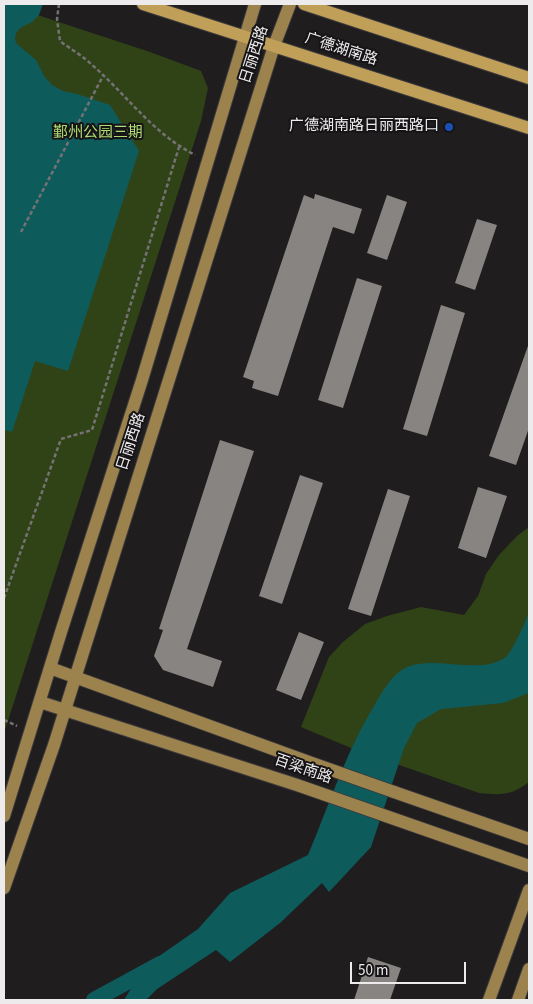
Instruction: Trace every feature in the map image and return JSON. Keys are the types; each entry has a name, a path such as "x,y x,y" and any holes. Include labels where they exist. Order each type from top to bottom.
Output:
{"main road":[{"name":"广德湖南路","path":"143,4 529,128"},
{"name":"日丽西路","path":"4,816 142,380 255,4"},
{"name":"日丽西路","path":"4,888 65,710 274,46 290,4"},
{"path":"304,4 529,78"},
{"name":"百梁南路","path":"50,668 306,761 529,839"},
{"name":"百梁南路","path":"40,702 297,785 529,866"},
{"path":"489,1000 529,890"},
{"path":"518,1000 529,969"}],"path":[{"path":"59,4 57,19 60,41 91,63 142,116 179,147 207,162"},
{"path":"21,232 103,76"},
{"path":"4,598 61,439 92,430 179,147"}],"green space":[{"name":"鄞州公园三期","path":"4,4 150,52 201,71 208,88 201,121 4,733"},
{"path":"529,527 529,782 523,787 506,794 479,793 351,748 301,727 329,657 343,642 365,624 421,607 464,615 478,596 486,574 499,555 517,536"}],"water":[{"path":"4,4 43,4 39,15 16,33 15,40 17,44 36,60 44,76 52,85 63,91 110,105 139,151 68,371 35,361 12,432 5,430 4,433"},
{"path":"529,613 529,693 503,703 441,709 417,723 404,748 371,847 329,892 322,883 280,923 230,962 216,950 157,989 146,1000 124,1000 135,982 152,961 198,929 230,893 308,855 355,742 379,697 399,672 410,666 423,663 481,665 494,663 509,654"}],"building":[{"path":"315,194 362,209 354,234 333,227 278,396 252,388 254,381 243,377 304,195 314,199"},
{"path":"387,195 407,202 387,260 367,253"},
{"path":"477,219 497,225 475,290 455,283"},
{"path":"357,278 382,286 343,408 318,400"},
{"path":"441,305 465,313 427,436 403,429"},
{"path":"529,343 529,428 516,465 489,456"},
{"path":"220,440 254,451 187,649 222,661 213,687 163,670 154,656 163,630 159,629"},
{"path":"300,475 323,483 282,604 259,596"},
{"path":"478,487 507,496 486,558 458,548"},
{"path":"388,489 410,496 371,616 348,609"},
{"path":"299,632 324,642 301,700 276,690"},
{"path":"368,957 401,968 390,1000 354,1000"}],"waterway":[{"path":"94,1000 160,964"}],"place":[{"name":"广德湖南路日丽西路口","path":"449,127"}]}
